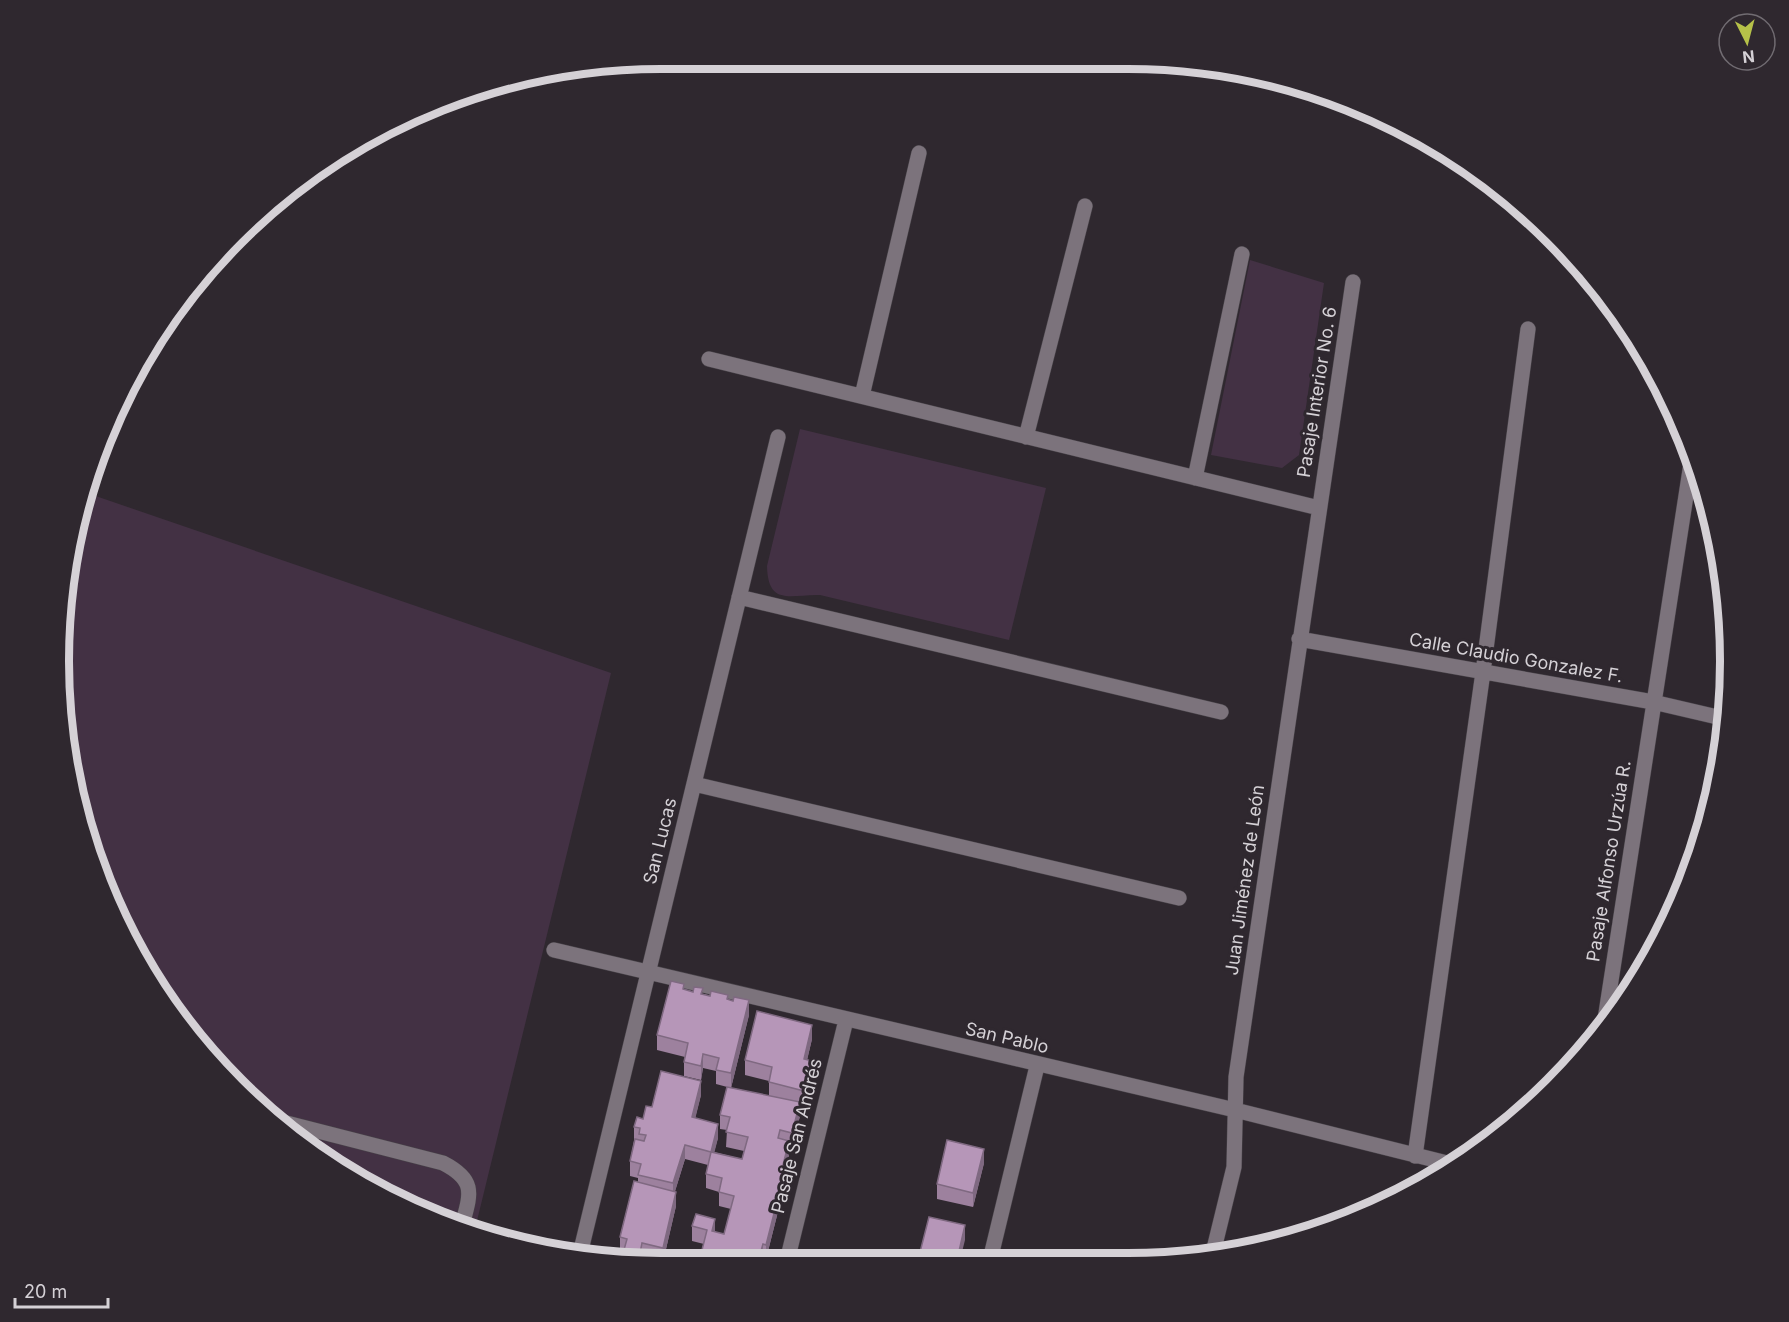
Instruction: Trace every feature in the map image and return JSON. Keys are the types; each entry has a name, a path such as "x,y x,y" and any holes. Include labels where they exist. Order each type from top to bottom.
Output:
{"street":[{"path":"862,396 919,153"},
{"path":"1026,437 1086,206"},
{"path":"1195,478 1242,254"},
{"name":"Pasaje Interior No. 6","path":"1319,508 1353,282"},
{"path":"1415,1156 1483,672 1528,329"},
{"path":"709,359 1319,508"},
{"name":"San Lucas","path":"581,1247 778,437"},
{"name":"Pasaje Alfonso Urzúa R.","path":"1607,1009 1689,472"},
{"name":"Juan Jiménez de León","path":"1215,1246 1234,1167 1236,1077 1319,508"},
{"path":"739,597 1221,712"},
{"name":"Calle Claudio Gonzalez F.","path":"1299,639 1653,702 1717,717"},
{"path":"694,784 1179,898"},
{"name":"San Pablo","path":"554,950 1037,1066 1235,1110 1415,1156 1433,1168"},
{"name":"Pasaje San Andrés","path":"789,1253 846,1020"},
{"path":"992,1253 1037,1066"},
{"path":"294,1125 443,1163 456,1169 465,1177 470,1186 463,1219"}],"shaded area":[{"path":"1250,260 1324,283 1299,455 1282,468 1211,455"},
{"path":"800,429 1046,488 1009,640 820,595 783,596 772,588 768,579 767,566"},
{"path":"93,495 611,673 476,1224 434,1208 365,1174 301,1131 271,1106 242,1080 191,1021 148,957 130,923 100,851 89,814 80,776 70,700 70,622 74,584 80,546"}],"building":[{"path":"671,981 684,984 683,989 693,992 694,987 703,988 701,994 710,996 711,991 728,995 727,999 733,1001 734,997 749,1000 731,1073 716,1070 719,1058 703,1054 701,1066 684,1062 688,1043 657,1035"},
{"path":"757,1011 812,1025 804,1059 816,1062 808,1092 769,1082 772,1067 745,1060"},
{"path":"661,1071 701,1081 692,1117 718,1124 711,1152 685,1145 673,1183 638,1175 641,1164 630,1161 635,1139 644,1141 646,1135 639,1134 640,1128 634,1127 637,1117 643,1119 646,1106 652,1107"},
{"path":"727,1087 800,1102 792,1133 780,1130 778,1138 789,1141 782,1169 785,1170 766,1245 763,1244 760,1253 701,1253 707,1230 692,1226 696,1214 715,1219 712,1231 724,1234 734,1196 719,1192 722,1178 706,1174 711,1152 742,1159 748,1137 726,1132 730,1117 720,1115"},
{"path":"947,1140 984,1149 973,1193 937,1184"},
{"path":"634,1181 676,1192 663,1248 642,1243 640,1252 623,1252 627,1239 620,1237"},
{"path":"929,1217 965,1225 959,1253 920,1253"}]}
